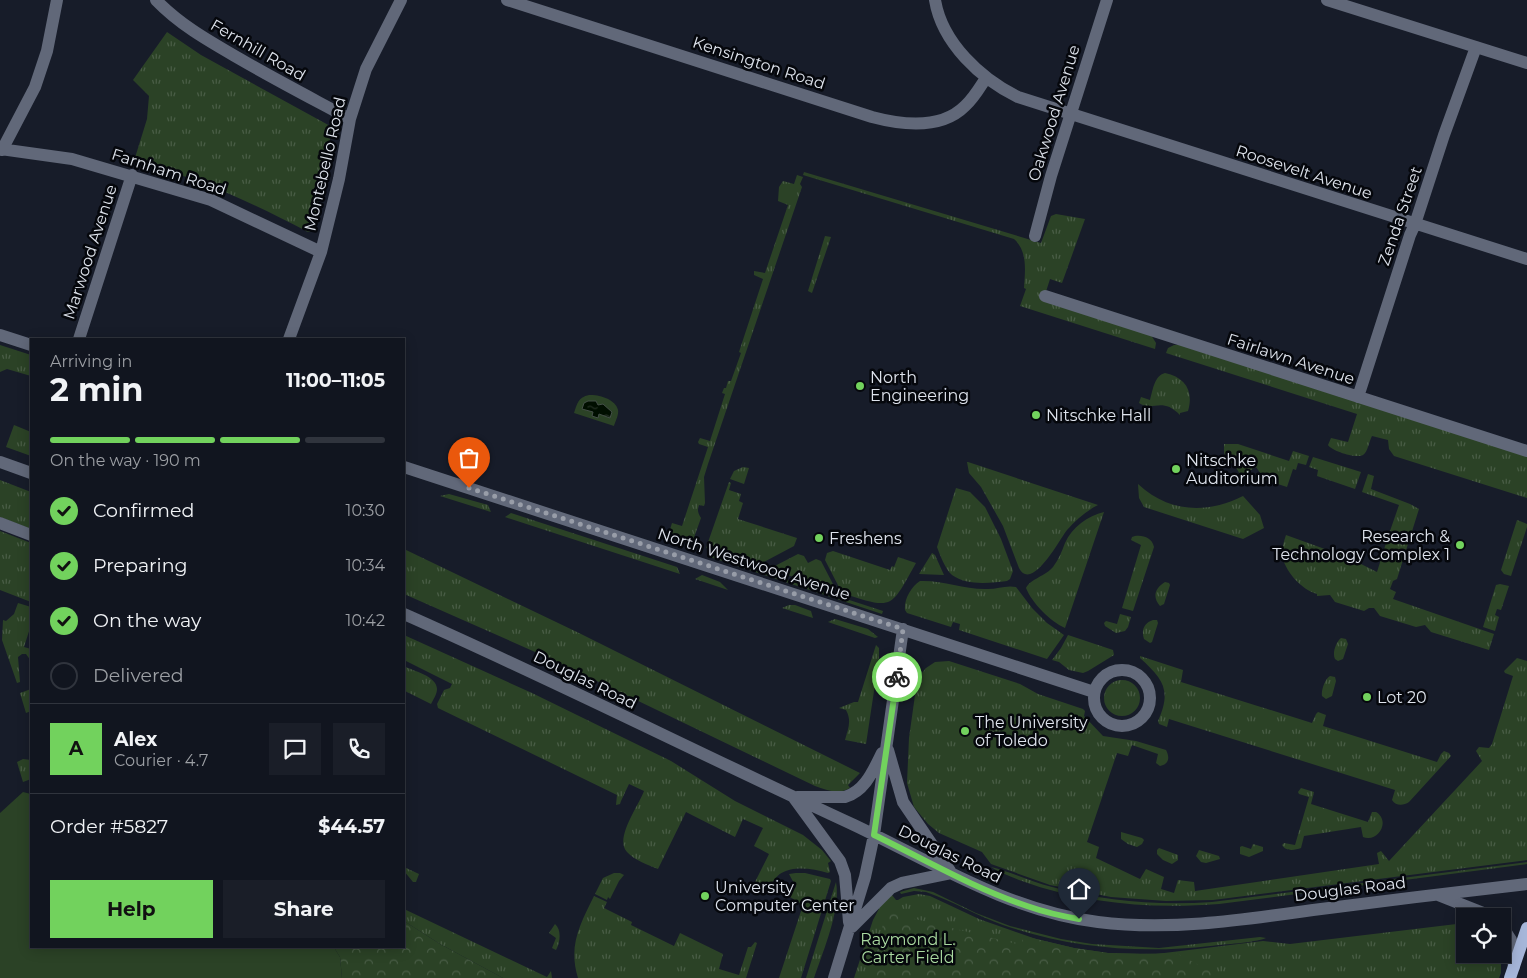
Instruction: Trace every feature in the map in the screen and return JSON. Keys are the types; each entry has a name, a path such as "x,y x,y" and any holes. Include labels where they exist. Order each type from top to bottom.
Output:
{"main road":[{"path":"1512,972 1527,928"}],"street":[{"path":"1,149 35,87 47,52 57,0"},
{"name":"Fernhill Road","path":"156,0 169,6 205,39 350,119"},
{"name":"Montebello Road","path":"289,338 321,252 339,179 350,119 366,69 401,0"},
{"name":"Kensington Road","path":"507,0 872,117 894,122 924,124 956,114 970,102 986,78"},
{"name":"Roosevelt Avenue","path":"935,0 940,18 950,36 973,66 986,78 1018,97 1527,260"},
{"name":"Oakwood Avenue","path":"1035,236 1051,176 1108,0"},
{"path":"1327,0 1527,63"},
{"name":"Zenda Street","path":"1358,398 1410,236 1476,47"},
{"name":"Farnham Road","path":"1,149 72,159 132,175 211,200 321,252"},
{"name":"Marwood Avenue","path":"79,338 132,175"},
{"name":"Fairlawn Avenue","path":"1045,296 1527,451"},
{"path":"0,335 30,345"},
{"path":"0,462 30,473"},
{"name":"North Westwood Avenue","path":"405,467 1094,692"},
{"path":"0,523 30,535"},
{"name":"Douglas Road","path":"405,614 508,660 874,835 978,887 1028,907 1079,919 1138,926 1212,923 1527,884"},
{"path":"834,978 865,877 874,835 903,629"},
{"path":"1129,671 1137,674 1144,680 1151,695 1150,704 1142,719 1135,724 1126,727 1117,726 1101,718 1096,710 1094,692 1104,677 1112,672 1129,671"},
{"path":"793,797 845,797 852,795 867,781 887,744"},
{"path":"850,930 880,897 891,888 902,883 951,873 903,802 887,744"},
{"path":"793,797 840,861 845,875 850,930"},
{"path":"1436,894 1471,908"},
{"path":"1511,940 1512,972"}],"green space":[{"path":"167,32 201,55 332,127 323,182 311,231 308,232 244,200 202,183 134,161 147,119 149,96 133,80"},
{"path":"804,172 1041,243 1051,216 1056,214 1085,219 1062,283 1050,279 1043,301 1151,335 1156,343 1155,349 1020,306 1026,289 1024,288 1025,262 1022,249 1014,239 803,175"},
{"path":"797,175 803,177 800,184 802,187 704,477 705,503 704,506 699,505 698,508 701,518 692,543 668,536 672,523 682,526 708,447 698,442 700,438 710,441 725,394 722,393 728,381 731,381 741,353 739,352 763,279 754,275 754,271 765,273 788,205 778,201 779,187 783,181 794,184"},
{"path":"825,236 831,237 812,293 808,291"},
{"path":"0,345 30,355 30,376 7,369 0,372"},
{"path":"1174,345 1182,345 1527,455 1527,498 1394,456 1389,449 1388,440 1372,436 1363,455 1355,456 1339,452 1328,445 1331,438 1348,442 1357,414 1166,353 1168,348"},
{"path":"1165,373 1178,378 1189,391 1190,404 1188,411 1180,413 1180,415 1168,406 1149,406 1139,403 1141,397 1150,400 1156,380"},
{"path":"589,395 606,398 617,406 618,414 614,426 574,413 580,399"},
{"path":"14,425 30,432 30,456 6,447"},
{"path":"1224,444 1238,444 1289,461 1293,451 1309,456 1306,465 1298,463 1296,470 1293,469 1287,487 1265,480 1256,467 1241,476 1234,464 1229,462 1224,453"},
{"path":"1313,457 1361,472 1355,489 1317,476 1318,470 1309,467"},
{"path":"967,462 1098,505 1070,526 1053,552 1038,569 1031,574 1025,574 1019,568 1003,526 981,487 969,473"},
{"path":"743,467 749,468 744,484 730,479 734,471"},
{"path":"1368,474 1374,476 1371,489 1419,509 1397,579 1393,581 1390,589 1396,592 1393,599 1494,634 1489,650 1431,632 1425,625 1416,627 1380,616 1374,608 1364,611 1335,602 1330,595 1317,596 1317,594 1300,584 1290,573 1282,554 1286,535 1347,557 1377,572 1387,540 1403,545 1405,536 1390,531 1399,505 1362,492"},
{"path":"0,480 30,492 30,529 0,517"},
{"path":"729,482 731,483 729,490 741,494 739,501 743,503 738,519 797,538 794,546 758,565 706,548"},
{"path":"1138,484 1162,501 1189,508 1216,506 1243,496 1260,515 1264,528 1243,539 1144,507 1139,498"},
{"path":"956,488 970,492 985,507 1001,539 1013,571 1010,579 1007,581 979,583 965,581 952,575 945,566 937,547"},
{"path":"449,494 488,505 491,512 440,496"},
{"path":"1104,512 1065,628 1053,621 1042,611 1026,588 1031,582 1053,567 1068,537 1076,527 1086,519"},
{"path":"511,513 677,567 680,574 505,517"},
{"path":"1517,520 1527,524 1527,527 1511,576 1504,574 1501,570"},
{"path":"0,531 30,543 30,602 0,590"},
{"path":"1135,536 1147,538 1154,547 1133,611 1122,608 1141,545 1131,540"},
{"path":"405,549 579,633 860,773 848,785 850,788 846,790 832,791 815,786 551,659 405,594"},
{"path":"833,551 890,570 892,566 894,567 898,557 916,563 895,597 889,602 872,602 842,593 825,560 827,553"},
{"path":"932,553 935,555 944,575 919,574"},
{"path":"708,554 883,611 882,614 707,556"},
{"path":"798,554 804,556 808,563 816,559 821,561 835,588 834,590 769,569"},
{"path":"702,575 720,582 728,590 695,579"},
{"path":"920,581 979,589 1016,587 1032,608 1047,623 1064,635 1047,659 959,630 960,624 953,622 951,627 907,613 905,606 907,598 911,590"},
{"path":"1165,582 1170,585 1164,604 1160,606 1155,596 1159,587"},
{"path":"1496,585 1509,586 1501,610 1497,609 1495,615 1499,617 1495,631 1483,627"},
{"path":"18,603 30,607 30,628 24,647 30,649 30,660 26,654 18,657 20,682 17,683 2,640 3,620 6,621 14,614"},
{"path":"795,605 811,611 813,618 782,608"},
{"path":"1120,614 1131,617 1125,631 1116,633 1105,626 1104,623 1106,621 1117,624"},
{"path":"835,619 868,629 878,637 875,638 828,622"},
{"path":"1157,620 1158,623 1150,643 1144,639 1143,630 1147,623"},
{"path":"405,635 532,693 671,761 735,801 803,835 822,850 831,861 828,863 830,872 793,869 779,875 773,881 770,890 765,885 758,889 753,886 769,854 754,846 763,828 743,819 735,837 686,812 658,869 637,860 627,852 623,839 644,791 629,784 620,804 616,805 617,795 438,708 437,704 444,690 450,688 452,684 405,660"},
{"path":"1068,635 1113,650 1114,655 1083,673 1069,670 1059,662 1052,660"},
{"path":"1341,638 1346,639 1348,644 1343,659 1338,661 1334,657 1334,651"},
{"path":"876,645 879,648 879,658 866,744 845,740 849,718 846,710 839,708 858,702"},
{"path":"1140,656 1183,670 1181,682 1312,723 1318,712 1326,715 1323,726 1437,762 1444,751 1451,756 1409,802 1402,805 1398,804 1392,800 1395,790 1169,719 1167,727 1159,724 1158,721 1165,693 1159,679"},
{"path":"1517,658 1527,661 1527,860 1213,900 1166,901 1111,897 1050,885 991,864 982,852 939,833 928,824 914,807 907,783 909,738 916,688 926,668 935,662 949,661 1020,684 1038,694 1083,709 1085,711 1084,716 1103,736 1136,741 1166,750 1168,760 1160,766 1156,763 1158,754 1132,745 1128,756 1117,753 1087,842 1099,847 1096,858 1140,879 1146,869 1164,877 1161,889 1174,893 1178,880 1194,882 1195,891 1379,864 1377,853 1381,851 1389,861 1482,761 1476,751 1479,747 1489,748 1492,744 1513,676 1504,671"},
{"path":"405,666 424,674 436,684 436,693 431,704 405,691"},
{"path":"1330,676 1335,677 1336,681 1332,696 1326,699 1322,696 1322,691 1325,682"},
{"path":"1122,680 1129,681 1135,685 1139,691 1139,705 1135,711 1129,715 1122,716 1115,715 1109,711 1105,705 1104,698 1105,691 1109,685 1115,681"},
{"path":"30,689 30,711 26,713 20,693"},
{"path":"23,759 30,760 30,779 23,782 17,762"},
{"path":"1301,788 1314,792 1311,804 1368,822 1372,812 1376,812 1382,821 1381,830 1378,834 1368,838 1363,837 1361,827 1304,836 1301,848 1286,849 1282,845 1284,843 1295,845 1309,797 1299,794 1298,792"},
{"path":"23,792 30,794 30,948 334,948 340,957 342,978 0,978 0,813"},
{"path":"1121,832 1144,840 1137,847 1128,844 1121,839"},
{"path":"1253,844 1263,847 1263,851 1249,857 1240,854 1240,847 1251,849"},
{"path":"1159,848 1178,855 1178,860 1172,864 1163,860 1157,854"},
{"path":"1199,850 1219,856 1220,859 1206,863 1201,862 1196,856"},
{"path":"1527,862 1527,864 1520,865 1219,904 1169,906 1119,903 1070,895 1022,881 991,867 1044,885 1091,896 1151,903 1192,903"},
{"path":"405,867 419,874 416,882 413,882 405,872"},
{"path":"614,873 624,875 610,899 608,897 607,900 595,894 603,878"},
{"path":"805,873 830,879 831,881 801,978 779,978 803,905 790,897 790,892 796,887 789,874"},
{"path":"836,882 837,893 834,918 814,978 806,978"},
{"path":"914,888 933,892 976,913 1010,926 1061,939 1092,944 1159,948 1260,937 1266,938 1239,943 1158,949 1131,949 1079,944 1028,933 1003,925 926,892 914,891 901,894 900,892"},
{"path":"919,894 930,896 979,919 1036,939 1074,948 1108,953 1156,954 1263,941 1290,944 1456,924 1456,963 1501,963 1501,973 1499,978 854,978 873,920 881,905 892,895 896,900"},
{"path":"594,896 607,902 604,908 632,922 631,925 674,946 680,933 723,954 719,969 739,975 748,947 751,947 755,942 757,943 746,978 578,978 574,955 575,945 580,926"},
{"path":"405,909 547,977 551,971 552,978 503,978 440,944 405,922"},
{"name":"Raymond L. Carter Field","path":"887,912 1021,945 1024,936 1074,948 1108,953 1176,953 1224,978 866,978"},
{"path":"405,922 440,944 503,978 342,978 340,957 334,948 405,948"},
{"path":"555,924 559,930 560,937 556,950 552,948 556,938 549,933"}],"water":[{"path":"596,401 598,405 603,404 612,412 610,418 599,414 598,418 592,416 593,412 582,409 584,403"}],"way so far":[{"path":"469,488 903,629 897,677"}],"place":[{"name":"North Engineering","path":"860,386"},
{"name":"Nitschke Hall","path":"1036,415"},
{"name":"Nitschke Auditorium","path":"1176,469"},
{"name":"Freshens","path":"819,538"},
{"name":"Research & Technology Complex 1","path":"1460,545"},
{"name":"Lot 20","path":"1367,697"},
{"name":"The University of Toledo","path":"965,731"},
{"name":"University Computer Center","path":"705,896"}],"route":[{"path":"897,677 874,835 1002,897 1028,907 1079,919"}]}
